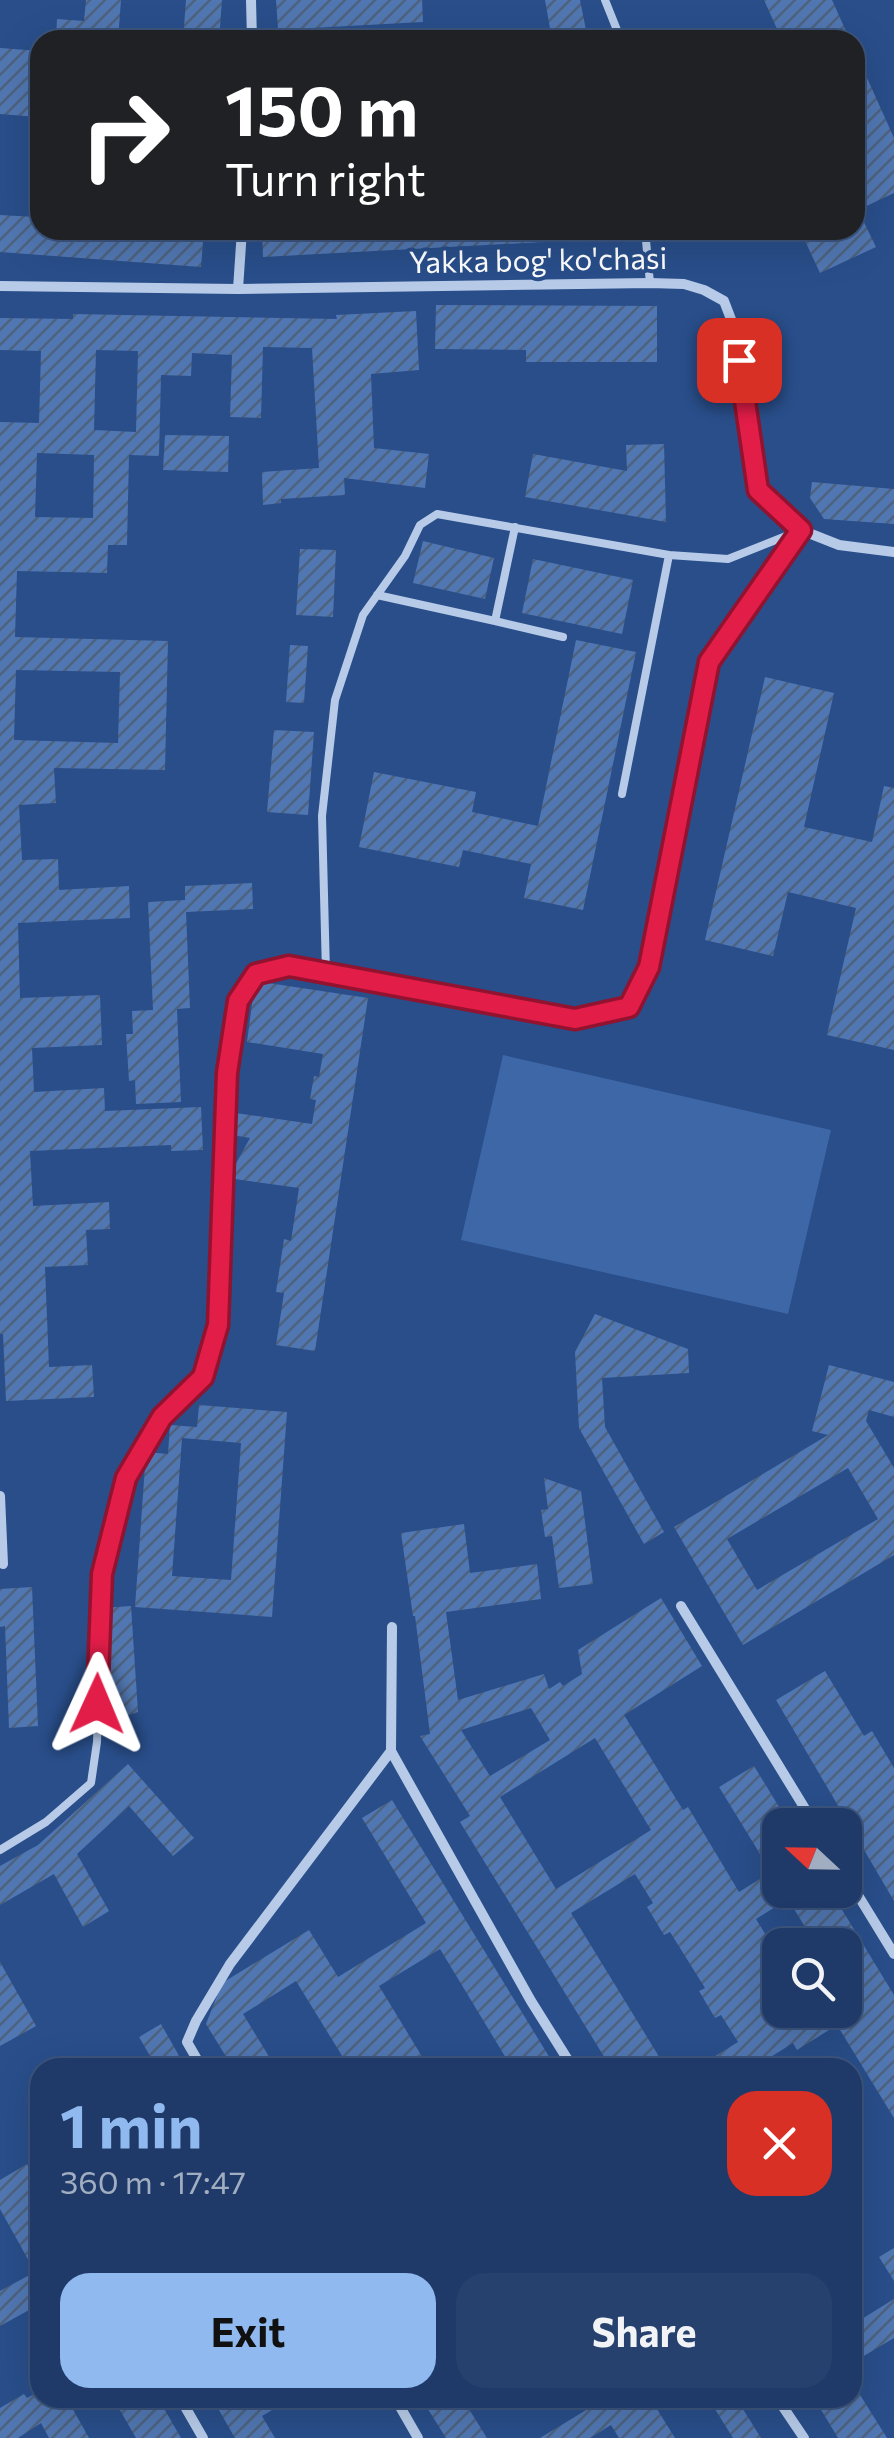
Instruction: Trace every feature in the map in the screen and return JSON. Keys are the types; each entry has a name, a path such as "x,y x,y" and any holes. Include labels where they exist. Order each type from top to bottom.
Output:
{"street":[{"path":"251,0 252,30"},
{"path":"238,289 241,240"},
{"name":"Yakka bog' ko'chasi","path":"0,286 238,289 684,284 724,302 734,327 758,490 801,530 839,546 894,552"},
{"path":"0,1496 3,1564"},
{"path":"681,1606 805,1808"},
{"path":"392,1627 391,1751 566,2058"},
{"path":"196,2058 187,2042 230,1964 391,1751"},
{"path":"862,1902 894,1954"},
{"path":"186,2408 203,2438"},
{"path":"400,2408 418,2438"},
{"path":"784,2408 804,2438"}],"lane":[{"path":"605,0 617,30"},
{"path":"646,240 650,283"},
{"path":"326,973 322,816 335,700 362,615 405,556 420,525 437,514 669,555 728,560 801,530"},
{"path":"495,622 516,527"},
{"path":"0,1850 46,1822 90,1783 97,1742 102,1574 126,1478 162,1417 203,1377 218,1325 227,1073 238,1001 256,974 289,966 575,1019 629,1007 649,967 709,662 801,530"},
{"path":"622,794 669,555"},
{"path":"377,595 563,637"}],"shaded area":[{"path":"503,1055 831,1130 788,1314 461,1240"}],"building":[{"path":"86,0 121,0 119,30 56,30 57,19 84,21"},
{"path":"186,0 222,0 220,30 184,30"},
{"path":"276,0 422,0 423,22 259,30 278,29"},
{"path":"545,0 580,0 586,30 550,30"},
{"path":"764,0 832,0 846,30 778,30"},
{"path":"0,48 30,50 30,116 0,114"},
{"path":"865,73 894,138 894,193 865,207"},
{"path":"0,215 30,217 30,240 203,240 201,267 0,252"},
{"path":"865,224 876,247 820,273 805,240 865,240"},
{"path":"262,240 582,240 263,257"},
{"path":"436,305 657,306 657,362 526,362 526,350 435,349"},
{"path":"416,311 419,370 371,374 374,448 429,454 425,488 344,478 345,495 281,499 281,503 263,505 262,472 319,468 312,348 263,347 261,418 230,417 232,355 192,353 191,376 161,375 159,456 129,455 127,545 108,545 107,573 17,571 15,637 168,641 165,770 54,768 56,803 19,805 22,860 58,859 59,890 129,886 130,918 18,923 20,998 100,995 102,1045 32,1048 34,1092 104,1088 105,1111 201,1107 203,1150 171,1151 171,1145 30,1151 33,1206 109,1202 110,1229 86,1230 88,1265 45,1267 49,1367 92,1365 94,1397 6,1401 0,1334 0,422 39,423 41,351 0,350 0,318 73,319 73,314 337,319 336,315","holes":["96,350 138,351 136,432 94,430","37,453 94,455 93,518 35,517","16,670 120,672 118,743 14,740"]},
{"path":"165,435 229,436 228,472 163,470"},
{"path":"664,444 666,522 525,497 533,454 627,471 626,445"},
{"path":"812,482 894,489 894,524 824,519 810,498"},
{"path":"423,541 494,558 485,599 413,583"},
{"path":"300,549 336,550 333,617 296,615"},
{"path":"533,559 633,580 622,634 522,613"},
{"path":"576,640 636,652 583,910 524,898 531,864 463,850 459,867 359,847 374,772 476,792 472,812 538,826"},
{"path":"290,645 308,646 304,703 286,702"},
{"path":"765,677 834,693 804,827 872,842 884,786 894,788 894,1050 827,1035 856,908 788,892 773,956 705,940"},
{"path":"274,730 314,732 308,815 267,812"},
{"path":"252,883 253,909 186,912 190,1008 177,1009 181,1102 136,1104 135,1080 129,1081 126,1034 133,1034 132,1011 153,1010 148,902 185,900 185,886"},
{"path":"255,981 368,998 315,1351 276,1345 284,1293 276,1292 284,1239 291,1241 299,1188 228,1178 250,1138 232,1135 236,1113 312,1124 316,1100 310,1099 323,1054 247,1042"},
{"path":"595,1314 688,1349 689,1373 602,1378 605,1427 664,1532 644,1544 579,1428 575,1352"},
{"path":"829,1365 894,1382 894,1417 869,1410 866,1421 894,1468 894,1555 743,1645 674,1527 828,1435 812,1431","holes":["848,1468 878,1519 757,1590 727,1539"]},
{"path":"199,1405 287,1412 272,1617 135,1607 146,1452 168,1454 170,1425 197,1427","holes":["182,1438 241,1443 231,1580 172,1576"]},
{"path":"544,1478 581,1491 593,1584 559,1588 552,1536 545,1537 541,1510 548,1509"},
{"path":"464,1524 470,1573 537,1564 541,1599 446,1612 458,1700 544,1674 549,1689 560,1682 563,1686 582,1674 578,1650 661,1598 702,1666 624,1715 683,1810 688,1807 739,1892 762,1878 762,1908 774,1908 756,1919 762,1929 762,2028 832,2028 797,2050 793,2043 769,2058 712,2058 738,2042 721,2015 715,2018 699,1991 705,1988 670,1932 664,1935 647,1907 653,1903 635,1874 571,1913 660,2058 605,2058 460,1822 470,1816 420,1736 430,1734 401,1533","holes":["531,1708 550,1740 490,1776 461,1730","595,1738 651,1830 556,1889 500,1797"]},
{"path":"32,1587 38,1726 9,1728 0,1589"},
{"path":"131,1606 138,1712 108,1722 100,1608"},
{"path":"825,1671 864,1736 872,1731 894,1768 894,1901 862,1846 862,1808 839,1808 776,1700"},
{"path":"128,1764 194,1838 173,1856 129,1806 77,1854 109,1911 83,1927 54,1874 0,1905 0,1866 38,1845"},
{"path":"754,1766 780,1808 762,1808 762,1857 719,1787"},
{"path":"392,1800 550,2058 506,2058 440,1949 379,1986 423,2058 343,2058 296,1981 243,2014 270,2058 227,2058 206,2024 222,1983 309,1930 338,1977 426,1923 362,1818"},
{"path":"793,1908 841,1908 853,1928 806,1928"},
{"path":"862,1942 894,1995 894,2118 862,2066 862,2058 857,2058 839,2028 862,2028"},
{"path":"0,1962 36,2026 0,2046"},
{"path":"161,2024 180,2058 151,2058 139,2037"},
{"path":"27,2164 30,2169 30,2263 0,2209 0,2180"},
{"path":"894,2248 894,2281 879,2257"},
{"path":"30,2275 30,2310 0,2326 0,2291"},
{"path":"894,2299 894,2338 862,2357 862,2319"},
{"path":"24,2394 30,2396 30,2408 72,2408 89,2438 49,2438 41,2423 18,2438 0,2438 0,2408"},
{"path":"862,2398 887,2438 838,2438 820,2408 862,2408"},
{"path":"119,2408 164,2408 181,2438 136,2438"},
{"path":"218,2408 276,2408 262,2416 275,2438 235,2438"},
{"path":"427,2408 468,2408 487,2438 446,2438"},
{"path":"590,2408 656,2408 675,2438 619,2438 611,2425 590,2438 540,2438"},
{"path":"714,2408 742,2408 761,2438 733,2438"}],"route":[{"path":"97,1704 102,1574 126,1478 162,1417 203,1377 218,1325 227,1073 238,1001 256,974 289,966 575,1019 629,1007 649,967 709,662 801,530 758,490 739,360"}]}
